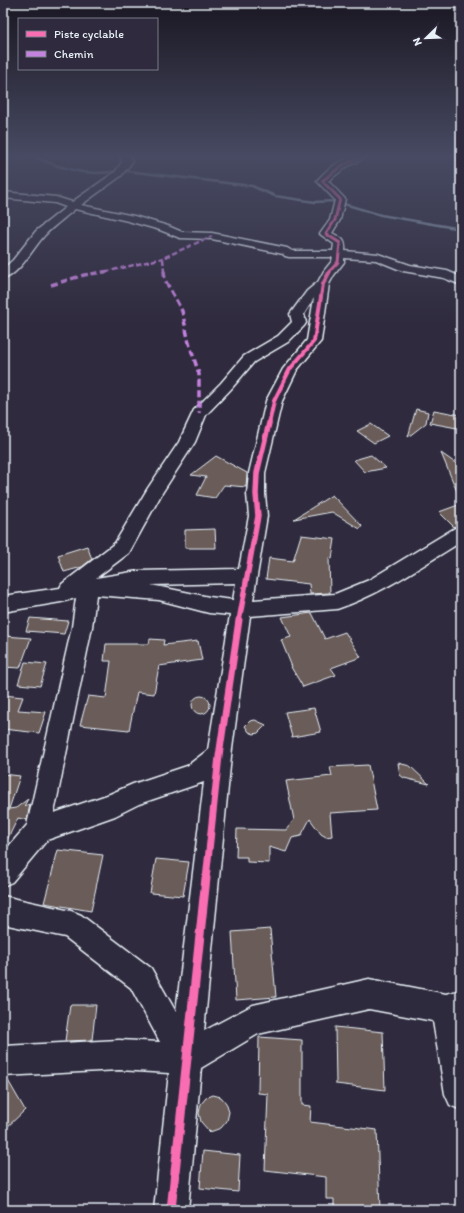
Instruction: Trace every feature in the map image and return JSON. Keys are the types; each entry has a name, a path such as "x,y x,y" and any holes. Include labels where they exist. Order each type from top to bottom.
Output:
{"street":[{"path":"3,276 17,262 34,239 66,212"},
{"path":"99,212 130,218 164,228 180,235 212,236 262,246 296,255 314,253 378,257 407,268 447,275 461,281"},
{"path":"61,595 122,548 154,492 187,442 199,413 226,386 249,359 283,338 299,323 297,314 311,294 322,284 338,262 340,243 326,234 335,220 337,212"},
{"path":"171,1210 186,1059 220,756 241,609 258,516 256,494 257,473 274,401 290,369 314,341 322,284"},
{"path":"88,587 159,593 209,605 241,609 336,601 376,585 461,533"},
{"path":"3,604 61,595 88,587 138,578 247,576"},
{"path":"3,873 38,831 82,627 88,587"},
{"path":"38,831 115,804 169,782 194,775 220,756"},
{"path":"3,910 71,925 141,978 186,1059"},
{"path":"3,1061 119,1055 186,1059 253,1020 369,994 454,1007 461,1094"}],"building":[{"path":"416,409 428,412 426,423 408,437"},
{"path":"434,410 461,415 457,428 430,423"},
{"path":"371,424 388,436 374,443 357,431"},
{"path":"441,453 461,467 461,501"},
{"path":"371,455 386,468 365,472 354,460"},
{"path":"216,456 247,473 246,487 224,485 215,498 197,495 206,477 191,475"},
{"path":"332,495 362,526 360,529 332,512 294,519"},
{"path":"461,504 461,526 454,527 439,512"},
{"path":"215,529 216,548 185,548 185,530"},
{"path":"301,535 335,539 332,559 329,558 330,593 310,594 309,584 266,579 269,558 293,561"},
{"path":"87,546 92,559 82,567 64,572 58,555"},
{"path":"312,613 325,639 345,632 361,657 331,668 336,675 303,687 291,667 281,640 291,637 282,617"},
{"path":"30,618 68,621 64,634 26,631"},
{"path":"5,636 31,638 20,668 3,667 3,642"},
{"path":"150,639 164,640 163,645 198,641 202,660 159,666 154,694 137,692 129,730 80,725 88,696 106,698 111,661 104,661 106,644 149,644"},
{"path":"25,662 47,664 40,686 18,684"},
{"path":"3,695 23,697 18,710 46,712 39,733 3,729"},
{"path":"201,696 207,699 210,705 207,711 201,714 195,711 192,705 195,699"},
{"path":"314,708 321,732 292,737 285,712"},
{"path":"255,720 266,725 258,733 254,734 249,732 245,726 250,721"},
{"path":"398,763 410,766 429,784 404,778 400,775"},
{"path":"368,765 377,810 330,813 332,836 326,837 321,834 310,819 301,836 292,838 286,852 269,847 269,863 247,862 247,857 236,857 237,829 286,830 294,820 286,781 332,776 330,767"},
{"path":"3,774 20,776 9,809 16,808 28,799 24,806 30,804 27,820 18,818 3,848"},
{"path":"58,850 103,855 91,911 44,903"},
{"path":"156,859 189,862 183,896 150,893"},
{"path":"270,929 276,997 236,1000 232,932"},
{"path":"70,1005 96,1005 92,1040 65,1041"},
{"path":"335,1027 383,1032 385,1090 336,1084"},
{"path":"259,1037 302,1040 302,1105 311,1106 310,1122 377,1130 380,1210 334,1210 334,1199 326,1199 326,1177 265,1170 268,1094 258,1093"},
{"path":"3,1077 6,1077 25,1110 3,1131"},
{"path":"213,1095 221,1097 226,1103 229,1112 227,1121 221,1128 210,1132 201,1122 199,1113 201,1104 206,1098"},
{"path":"203,1151 240,1155 238,1192 200,1188"}],"waterway":[{"path":"370,212 381,215 461,229"}],"marked path":[{"path":"199,413 199,374 189,343 182,311 165,280 163,258 212,236"},
{"path":"51,285 84,275 107,272 163,258"}],"cycle path":[{"path":"171,1210 219,756 241,609 258,516 256,494 257,473 274,401 290,369 314,341 323,284 328,274 338,262 340,243 326,234 335,220 337,212"}]}
